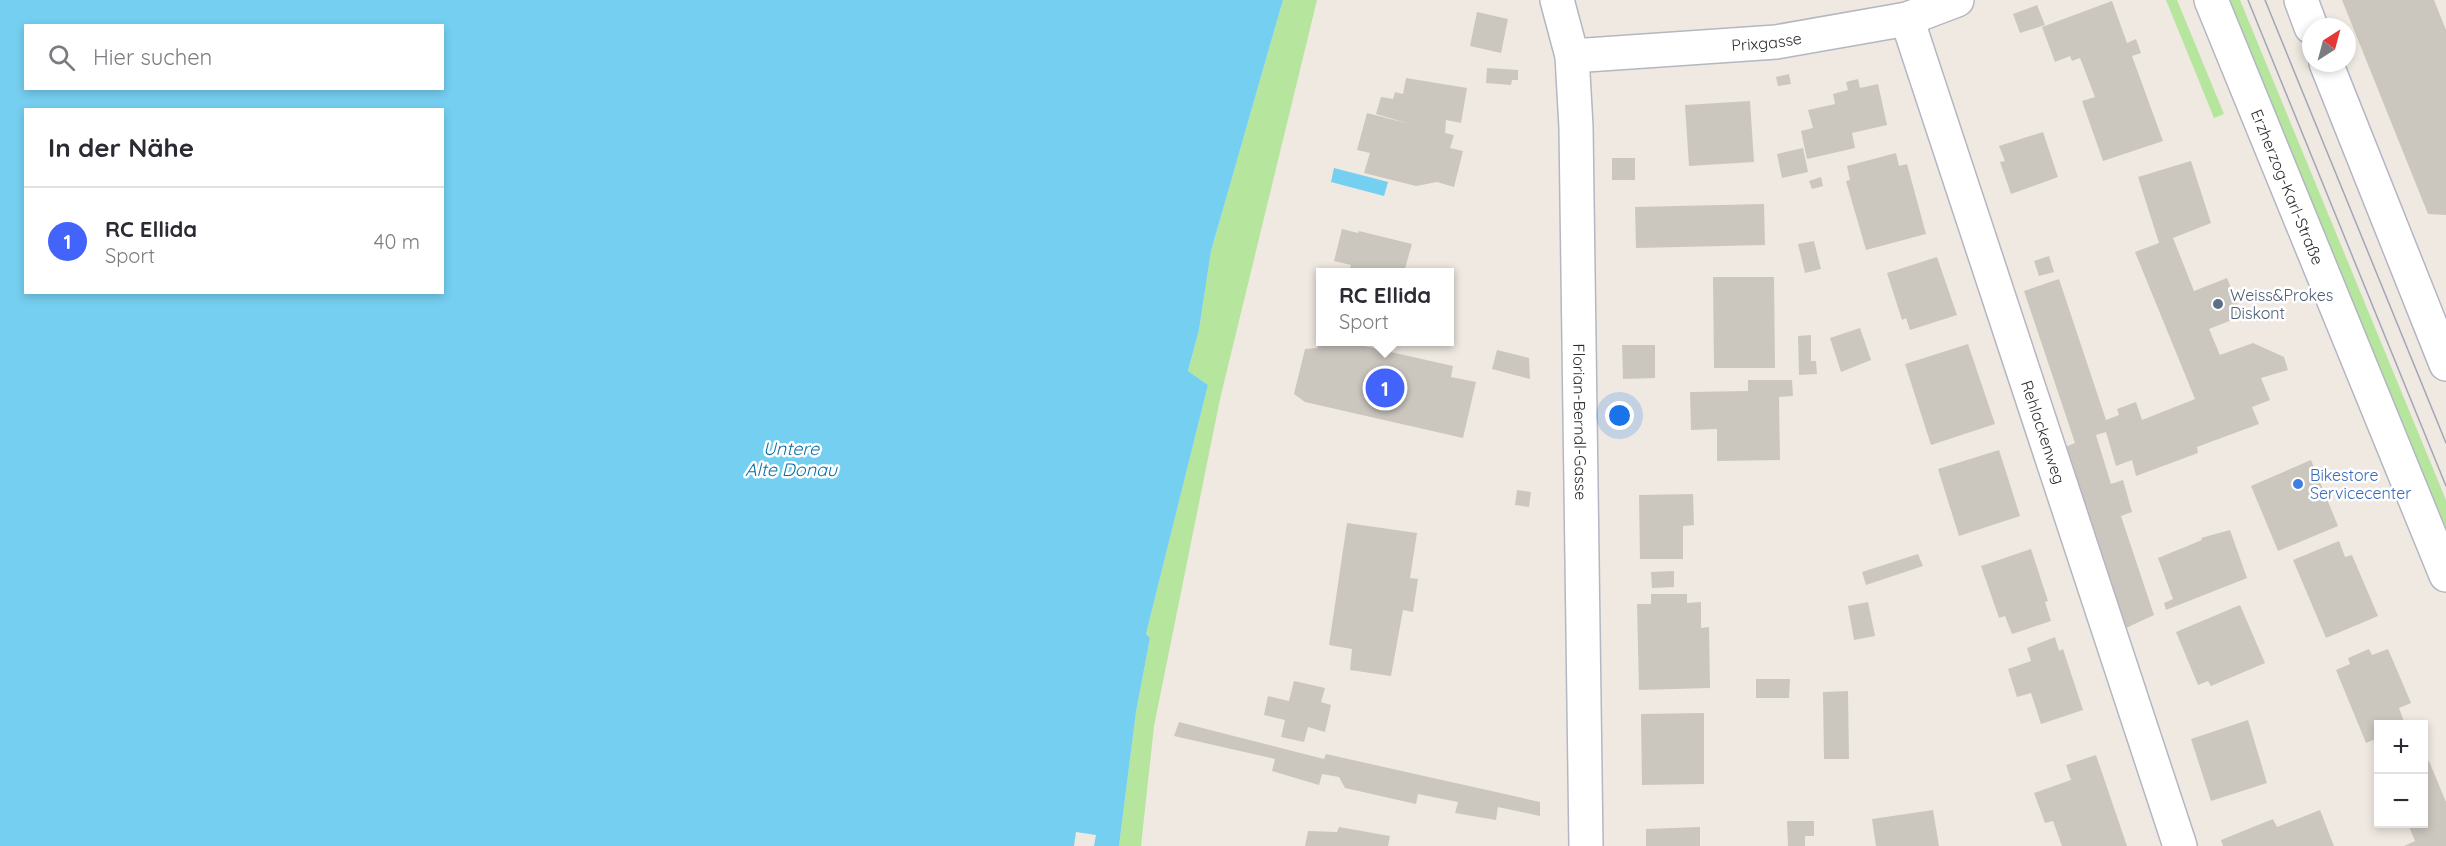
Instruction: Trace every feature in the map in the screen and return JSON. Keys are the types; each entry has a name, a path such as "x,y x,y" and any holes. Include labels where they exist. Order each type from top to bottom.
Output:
{"street":[{"name":"Florian-Berndl-Gasse","path":"1557,0 1572,56 1576,127 1586,846"},
{"name":"Prixgasse","path":"1572,56 1776,42 1907,19 1957,0"},
{"name":"Erzherzog-Karl-Straße","path":"2211,0 2446,575"},
{"path":"2301,0 2308,18"},
{"name":"Rehlackenweg","path":"1907,19 2180,846"},
{"path":"2330,72 2446,364"}],"green space":[{"path":"1283,0 1317,0 1220,399 1154,726 1141,846 1119,846 1136,712 1150,638 1146,634 1208,385 1188,371 1199,330 1211,251"},
{"path":"2166,0 2177,0 2224,114 2214,118"},
{"path":"2220,0 2240,0 2446,500 2446,552"}],"water":[{"name":"Untere Alte Donau","path":"0,0 1283,0 1211,251 1199,330 1188,371 1208,385 1146,634 1150,638 1136,712 1119,846 0,846"},
{"path":"1334,168 1388,182 1384,196 1331,182"}],"pier":[{"path":"1076,832 1096,835 1094,846 1074,846"}],"building":[{"path":"2342,0 2434,0 2446,30 2446,215 2428,214 2356,35 2356,18 2349,18"},
{"path":"2112,1 2127,43 2136,39 2141,53 2132,56 2163,141 2103,161 2082,101 2095,97 2080,58 2072,61 2070,56 2055,62 2042,27"},
{"path":"2037,5 2045,25 2020,33 2013,14"},
{"path":"1477,12 1508,19 1501,53 1470,46"},
{"path":"1487,68 1518,70 1518,80 1512,80 1511,85 1486,83"},
{"path":"1789,74 1791,84 1778,86 1776,77"},
{"path":"1406,78 1467,88 1461,123 1446,120 1445,133 1454,135 1450,148 1463,151 1454,187 1437,182 1416,186 1364,173 1370,153 1357,150 1367,113 1410,124 1376,114 1381,97 1393,99 1395,92 1403,94"},
{"path":"1858,79 1860,88 1878,84 1887,125 1852,133 1855,148 1807,159 1801,131 1813,128 1808,110 1835,104 1833,94 1848,90 1846,82"},
{"path":"1750,101 1754,162 1689,166 1685,105"},
{"path":"2043,132 2058,177 2011,194 2000,162 2005,161 1999,146"},
{"path":"1803,148 1808,172 1782,178 1777,154"},
{"path":"1896,153 1899,166 1907,164 1926,234 1866,250 1846,181 1850,180 1847,166"},
{"path":"1612,158 1635,158 1635,180 1612,180"},
{"path":"2191,161 2211,223 2173,238 2194,291 2227,278 2242,316 2209,329 2220,355 2253,343 2284,357 2288,370 2261,378 2270,400 2252,407 2259,424 2197,447 2198,453 2136,476 2132,460 2116,466 2106,432 2096,435 2111,484 2123,480 2132,512 2121,516 2154,615 2124,629 2065,447 2075,443 2024,291 2059,279 2106,420 2119,415 2117,409 2136,402 2142,420 2195,399 2135,252 2159,243 2138,177"},
{"path":"1821,177 1823,186 1812,189 1809,181"},
{"path":"1764,204 1765,245 1636,248 1635,207"},
{"path":"1342,229 1412,244 1405,268 1350,268 1351,265 1334,261"},
{"path":"1814,241 1821,269 1805,273 1798,244"},
{"path":"2049,256 2054,272 2039,276 2034,261"},
{"path":"1937,257 1957,315 1910,330 1906,318 1902,320 1887,273"},
{"path":"1713,277 1774,277 1775,368 1714,368"},
{"path":"1860,328 1871,360 1841,372 1830,338"},
{"path":"1811,335 1811,361 1816,361 1817,374 1799,375 1798,336"},
{"path":"1968,344 1995,424 1931,445 1905,364"},
{"path":"1622,345 1655,345 1655,378 1623,379"},
{"path":"1318,346 1364,346 1453,366 1451,377 1476,382 1463,438 1305,402 1294,394 1305,349"},
{"path":"1497,350 1529,358 1530,379 1492,369"},
{"path":"1748,380 1792,380 1793,396 1779,397 1780,460 1717,461 1717,429 1691,430 1690,392 1748,391"},
{"path":"1999,450 2020,516 1959,536 1938,469"},
{"path":"2311,460 2338,526 2278,551 2251,486"},
{"path":"1517,490 1531,492 1529,507 1515,505"},
{"path":"1693,494 1694,525 1683,526 1683,559 1640,559 1639,495"},
{"path":"1347,523 1417,533 1410,578 1418,579 1413,612 1403,610 1391,676 1350,670 1352,649 1329,645"},
{"path":"2230,530 2247,578 2166,610 2164,603 2173,599 2158,558 2202,540 2201,538"},
{"path":"2339,541 2345,557 2352,555 2378,616 2326,638 2293,560"},
{"path":"2031,549 2048,601 2045,602 2051,621 2012,634 2005,616 1999,618 1981,566"},
{"path":"1918,554 1923,566 1866,585 1862,572"},
{"path":"1674,571 1674,587 1652,588 1651,572"},
{"path":"1651,594 1687,594 1687,603 1701,602 1701,628 1709,627 1710,688 1639,690 1637,604 1651,604"},
{"path":"1868,602 1875,636 1854,640 1848,606"},
{"path":"2240,605 2265,663 2211,686 2208,681 2198,685 2176,632"},
{"path":"2055,637 2059,651 2063,649 2083,710 2041,724 2031,693 2017,697 2008,669 2031,661 2027,648"},
{"path":"2369,649 2372,655 2388,649 2411,703 2399,708 2404,720 2374,720 2374,740 2366,743 2336,670 2350,664 2348,658"},
{"path":"1756,679 1790,679 1789,698 1756,698"},
{"path":"1294,681 1325,688 1321,702 1331,705 1325,732 1308,727 1304,742 1281,737 1285,720 1264,715 1268,696 1289,701"},
{"path":"1848,691 1849,759 1824,759 1823,692"},
{"path":"1704,713 1704,784 1642,785 1641,714"},
{"path":"2248,720 2267,783 2211,801 2191,739"},
{"path":"1179,722 1324,759 1326,754 1540,802 1540,816 1498,807 1496,820 1455,813 1458,802 1418,794 1416,804 1345,788 1339,777 1322,774 1319,785 1272,771 1275,759 1174,736"},
{"path":"2096,755 2127,846 2062,846 2053,821 2045,823 2034,793 2071,780 2066,765"},
{"path":"2428,762 2446,802 2446,846 2404,846 2415,841 2410,828 2428,828"},
{"path":"1933,810 1939,846 1876,846 1872,819"},
{"path":"2320,810 2334,846 2223,846 2221,840 2273,819 2277,827"},
{"path":"1787,821 1814,821 1814,836 1805,836 1805,846 1788,846"},
{"path":"1339,827 1390,836 1388,846 1305,846 1308,831 1337,832"},
{"path":"1700,827 1700,846 1646,846 1646,829"}],"tram line":[{"path":"2248,0 2446,486"},
{"path":"2265,0 2446,443"}],"place":[{"name":"Weiss&Prokes Diskont","path":"2218,304"},
{"name":"RC Ellida","path":"1385,388"},
{"name":"Bikestore Servicecenter","path":"2298,484"}]}
